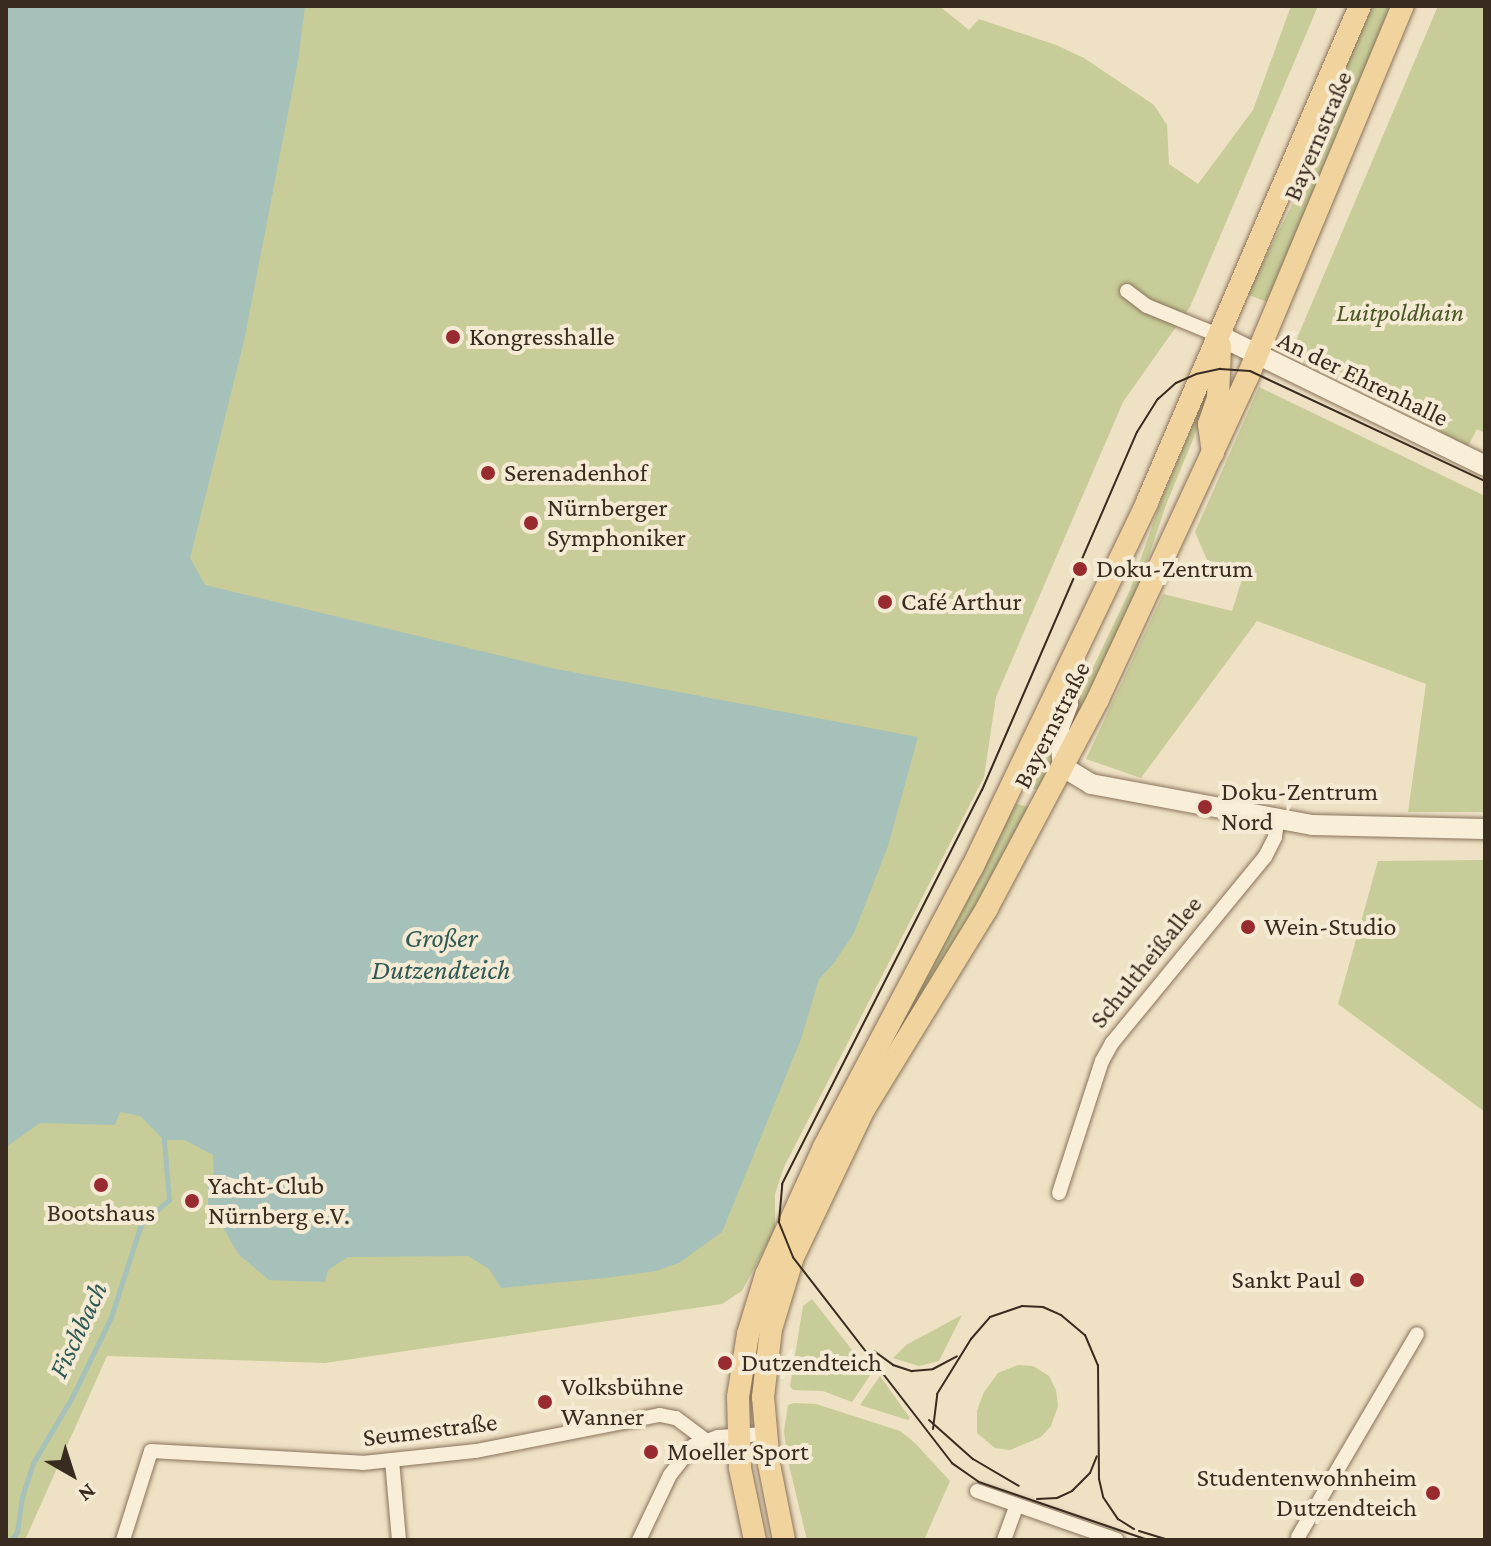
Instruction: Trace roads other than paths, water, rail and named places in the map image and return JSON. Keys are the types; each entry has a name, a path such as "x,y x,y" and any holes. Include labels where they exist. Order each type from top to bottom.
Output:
{"main road":[{"name":"Bayernstraße","path":"755,1540 742,1479 738,1390 748,1334 783,1233 884,1031 967,879 1064,676 1220,336 1360,6"},
{"name":"Bayernstraße","path":"784,1540 765,1434 763,1397 769,1339 796,1248 878,1084 980,920 1063,767 1213,454 1403,6"},
{"path":"1279,198 1294,217 1314,218"},
{"path":"1213,454 1209,424 1218,398 1220,336"},
{"name":"An der Ehrenhalle","path":"1220,336 1485,466"},
{"path":"1064,676 1068,704 1059,727 1063,767 1075,778 1104,788 1277,821 1362,828 1485,829"}],"street":[{"path":"1127,291 1147,306 1220,336"},
{"name":"Schultheißallee","path":"1059,1193 1102,1061 1112,1043 1265,857 1275,837 1277,821"},
{"path":"1298,1537 1417,1334"},
{"name":"Seumestraße","path":"123,1540 151,1451 363,1463 476,1451 660,1415 676,1418 705,1440"},
{"path":"639,1540 676,1465 693,1446 705,1440 765,1434"},
{"path":"392,1460 399,1540"},
{"path":"977,1491 1117,1540"},
{"path":"1004,1540 1016,1507"}],"water":[{"name":"Großer Dutzendteich","path":"6,6 305,6 298,61 244,341 190,558 205,585 556,669 918,737 888,846 854,933 819,979 801,1039 722,1232 679,1263 656,1271 501,1288 489,1269 468,1256 348,1257 328,1270 325,1282 269,1280 238,1254 213,1209 208,1208 208,1179 214,1180 213,1155 185,1140 164,1140 140,1116 120,1112 115,1125 40,1123 6,1147"}],"waterway":[{"name":"Fischbach","path":"11,1540 17,1532 22,1497 33,1463 72,1397 111,1317 141,1224 169,1200 164,1140"}],"tram line":[{"path":"1148,1540 979,1482 952,1463 793,1257 779,1222 782,1184 982,790 1137,432 1158,399 1176,383 1196,374 1220,369 1250,371 1485,481"},
{"path":"933,1429 937,1394 971,1339 990,1317 1022,1306 1043,1307 1061,1315 1085,1335 1098,1365 1099,1479 1103,1497 1118,1519 1134,1529"},
{"path":"874,1351 893,1365 912,1371 933,1369 957,1356"},
{"path":"929,1420 973,1459 1019,1486"},
{"path":"1037,1499 1057,1498 1072,1491 1090,1473 1097,1456"},
{"path":"1139,1531 1168,1540"}],"place":[{"name":"Kongresshalle","path":"453,337"},
{"name":"Serenadenhof","path":"488,473"},
{"name":"Nürnberger Symphoniker","path":"531,523"},
{"name":"Doku-Zentrum","path":"1080,569"},
{"name":"Café Arthur","path":"885,602"},
{"name":"Doku-Zentrum Nord","path":"1205,807"},
{"name":"Wein-Studio","path":"1248,927"},
{"name":"Bootshaus","path":"101,1185"},
{"name":"Yacht-Club Nürnberg e.V.","path":"192,1201"},
{"name":"Sankt Paul","path":"1357,1280"},
{"name":"Dutzendteich","path":"725,1363"},
{"name":"Volksbühne Wanner","path":"545,1402"},
{"name":"Moeller Sport","path":"651,1452"},
{"name":"Studentenwohnheim Dutzendteich","path":"1433,1493"}],"park label":[{"name":"Luitpoldhain","path":"1400,313"}]}
